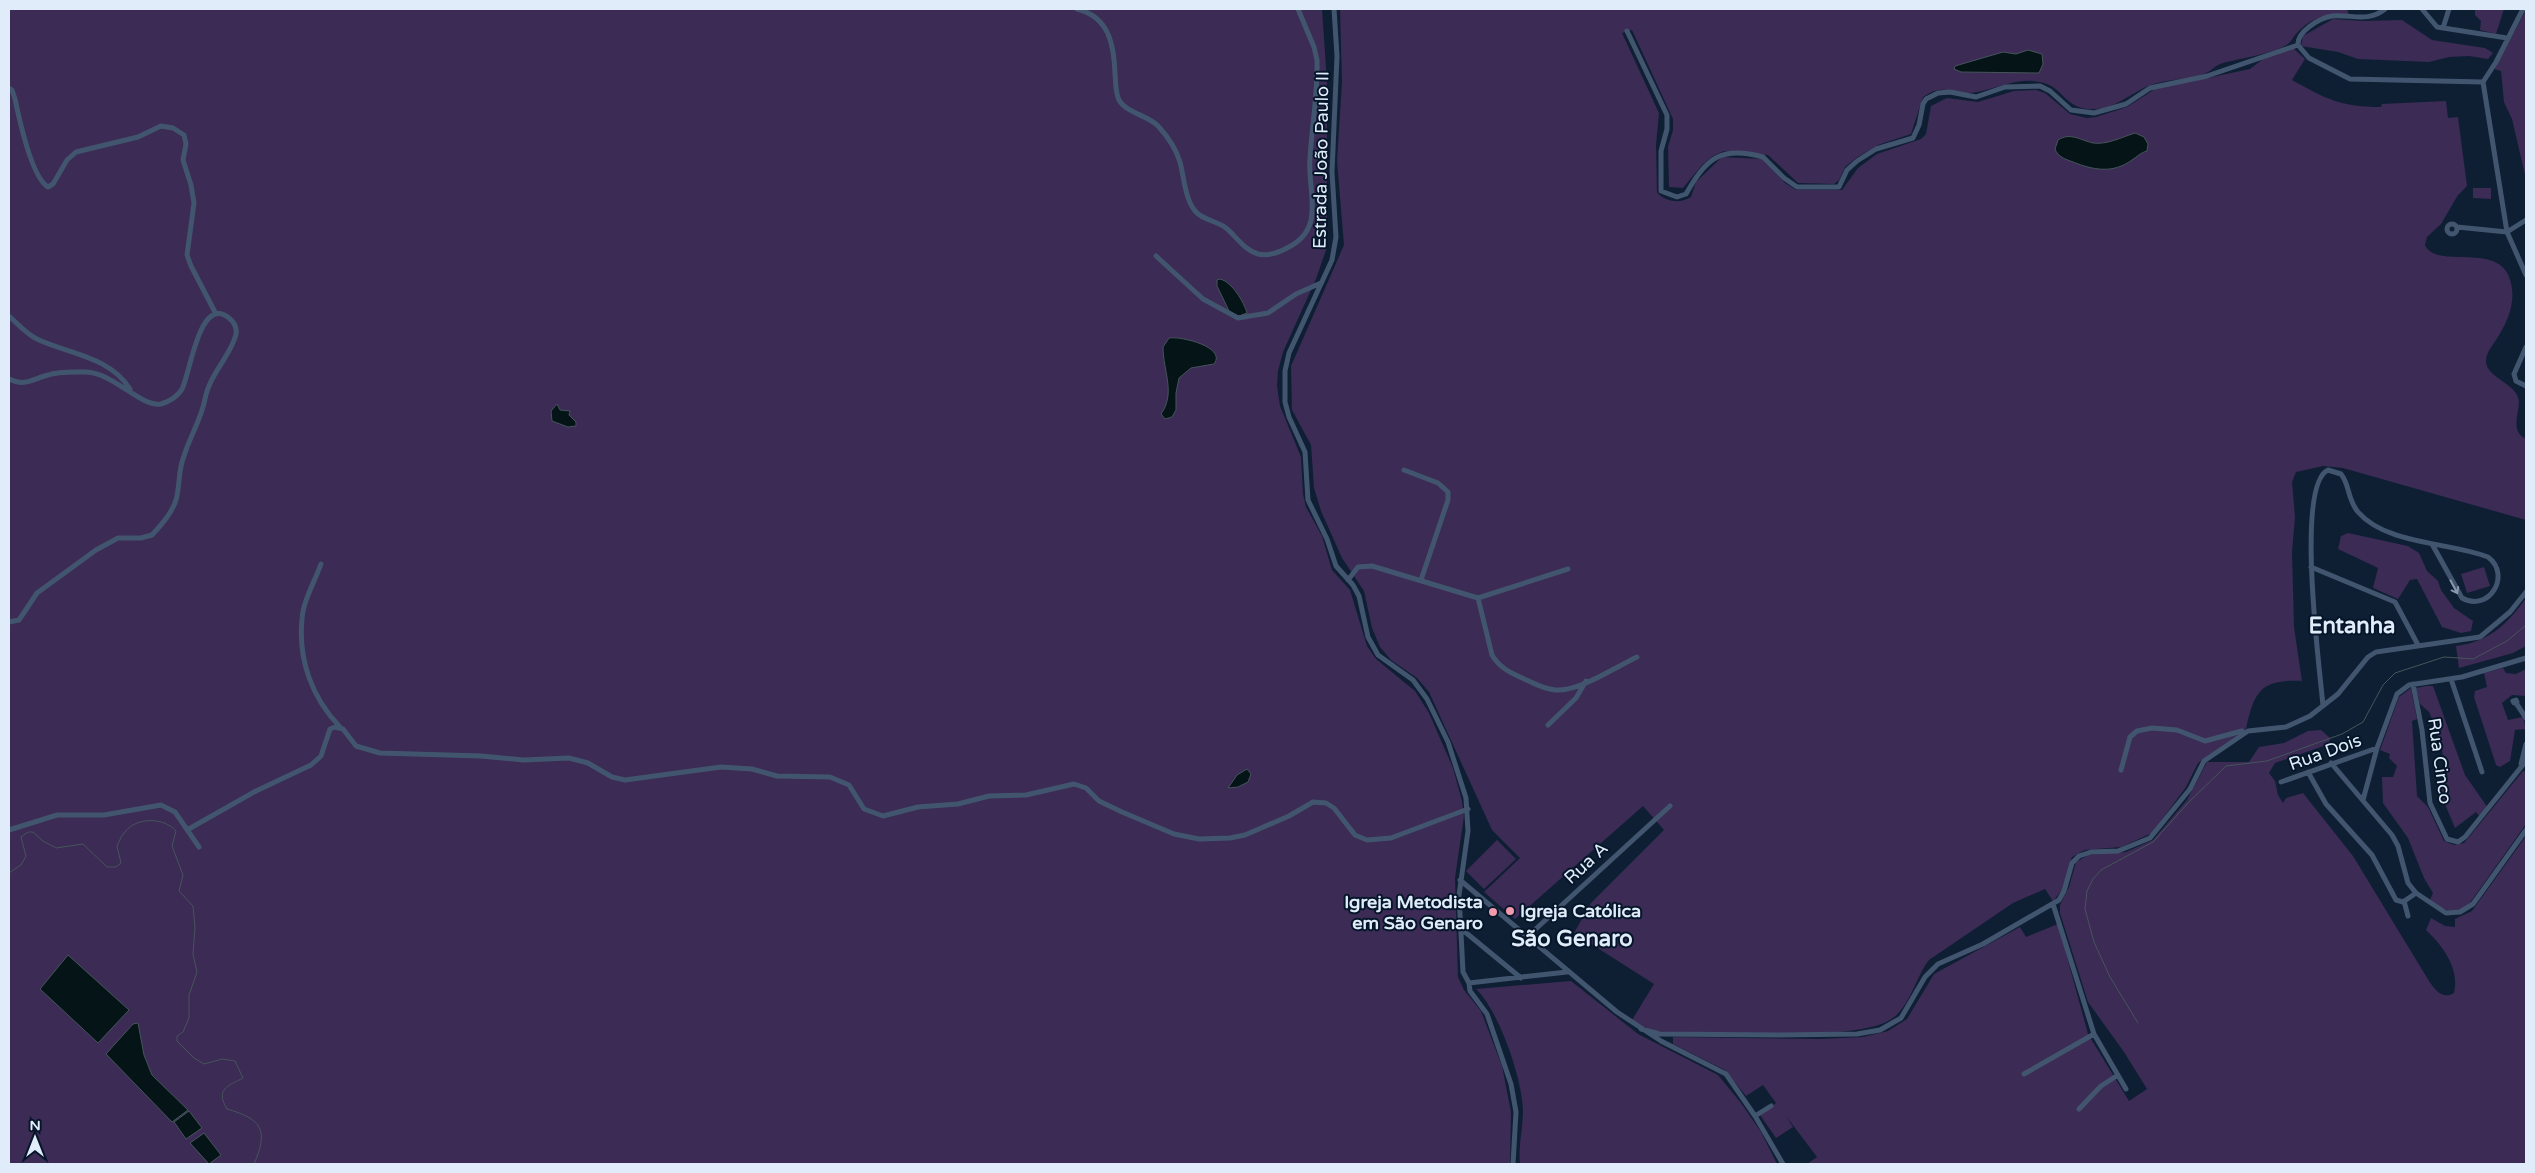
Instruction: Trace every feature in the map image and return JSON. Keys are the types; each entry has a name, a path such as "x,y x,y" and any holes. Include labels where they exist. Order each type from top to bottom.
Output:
{"street":[{"path":"1077,9 1094,16 1106,28 1112,42 1120,100 1128,109 1156,123 1167,137 1177,155 1195,211 1226,228 1252,252 1264,255 1283,250 1302,239 1307,232 1312,211 1314,194 1309,159 1317,60 1314,47 1298,9"},
{"name":"Estrada João Paulo II","path":"1334,9 1337,56 1332,172 1336,237 1332,260 1289,353 1285,371 1285,402 1289,417 1305,452 1308,500 1327,539 1336,566 1359,596 1365,628 1372,645 1388,663 1413,680 1427,699 1448,742 1468,809 1468,831 1460,880 1459,927 1463,972 1469,983 1470,991 1487,1014 1511,1084 1516,1112 1513,1164"},
{"path":"2298,45 2301,34 2326,18 2370,17 2385,9"},
{"path":"2422,9 2434,24 2443,28 2507,38"},
{"path":"2443,28 2449,9"},
{"path":"2523,9 2496,62 2483,82 2507,232 2526,275"},
{"path":"1627,31 1667,115 1667,129 1660,151 1661,191 1677,197 1686,194 1694,178 1715,157 1725,154 1763,157 1797,187 1835,189 1841,184 1847,170 1876,149 1913,138 1920,125 1923,104 1926,100 1942,92 1976,97 2005,86 2040,86 2050,91 2071,110 2091,113 2120,107 2150,88 2207,76 2298,45"},
{"path":"2298,45 2309,58 2350,80 2483,82"},
{"path":"9,88 15,99 32,160 42,181 48,187 54,184 67,160 76,152 138,137 161,126 173,128 184,136 186,144 183,160 191,185 194,203 187,256 216,314 230,319 235,325 236,334 207,388 200,420 180,468 176,500 168,516 152,534 114,539 70,567 37,593 19,620 9,622"},
{"path":"2457,227 2507,232 2526,220"},
{"path":"1156,256 1203,299 1238,318 1268,313 1296,294 1321,282"},
{"path":"9,380 23,384 55,373 93,373 112,380 154,404 165,403 175,397 185,383 197,340 209,318 216,314"},
{"path":"9,316 38,340 78,354 114,371 131,392"},
{"path":"2526,347 2514,374 2516,381 2526,386"},
{"path":"1404,470 1438,483 1448,492 1448,500 1420,580"},
{"path":"2323,706 2309,534 2318,483 2326,471 2338,472 2344,478 2352,504 2371,524 2393,534 2478,554 2491,560 2498,575 2494,592 2483,601 2469,601 2462,598 2432,544"},
{"path":"321,564 302,617 302,648 307,676 324,710 356,746 373,752 406,756 480,756 524,760 569,758 588,763 612,777 625,780 721,768 752,769 778,776 830,776 849,785 864,809 883,816 918,807 958,804 989,796 1017,796 1074,784 1086,788 1099,801 1122,812 1174,834 1199,839 1230,838 1245,835 1289,816 1313,802 1326,803 1334,808 1355,835 1367,840 1391,838 1468,809"},
{"path":"1348,580 1358,567 1366,565 1478,598 1568,569"},
{"path":"2311,567 2395,602 2418,645"},
{"path":"2121,770 2130,737 2141,730 2152,728 2177,730 2205,740 2248,731 2292,725 2323,706 2346,686 2373,653 2480,637 2510,612 2526,592"},
{"path":"1478,598 1492,655 1502,668 1553,690 1568,689 1638,657"},
{"path":"2363,800 2377,748 2397,694 2413,684 2450,679 2526,658"},
{"path":"2450,679 2482,772"},
{"path":"1548,725 1576,698 1586,681"},
{"name":"Rua Cinco","path":"2413,684 2424,739 2430,803 2447,839 2458,842 2465,837 2526,761"},
{"path":"2516,703 2526,718"},
{"path":"187,830 256,791 312,765 321,756 330,728 340,728"},
{"path":"1641,1029 1660,1034 1771,1035 1858,1034 1880,1030 1901,1018 1932,969 1983,944 2053,904 2064,891 2071,867 2077,857 2088,852 2118,851 2154,835 2190,789 2204,761 2248,731"},
{"path":"2521,767 2526,744"},
{"name":"Rua Dois","path":"2281,782 2377,748"},
{"path":"2331,763 2396,840 2408,883 2416,893 2444,912 2456,914 2465,911 2473,904 2526,830"},
{"path":"2308,772 2326,804 2372,855 2396,900 2404,901 2416,893"},
{"path":"9,830 57,815 104,815 157,805 175,812 199,846"},
{"name":"Rua A","path":"1527,937 1670,806"},
{"path":"1460,880 1567,972 1641,1029 1726,1074 1755,1116 1783,1164"},
{"path":"2404,901 2408,916"},
{"path":"2053,904 2094,1034 2126,1090"},
{"path":"1459,927 1522,978"},
{"path":"1469,983 1567,972"},
{"path":"2024,1074 2094,1034"},
{"path":"2079,1109 2101,1086 2118,1075"},
{"path":"1755,1116 1770,1106"}],"shaded area":[{"path":"9,9 1322,9 1327,82 1327,247 1316,279 1283,352 1278,371 1277,386 1280,406 1301,457 1303,494 1306,507 1322,536 1332,570 1350,590 1367,646 1376,659 1415,691 1429,713 1453,768 1464,816 1455,878 1458,977 1464,990 1481,1011 1502,1066 1511,1112 1510,1164 9,1164"},
{"path":"1340,9 2347,9 2349,15 2326,16 2313,20 2301,29 2289,43 2282,47 2266,53 2223,63 2203,74 2148,86 2104,108 2086,109 2078,107 2051,86 2035,81 2010,83 1970,93 1944,90 1931,92 1923,97 1911,134 1878,145 1856,158 1845,167 1839,180 1834,184 1798,183 1768,155 1724,151 1713,156 1702,165 1683,188 1669,187 1668,147 1673,130 1673,119 1632,30 1622,33 1659,113 1656,145 1657,192 1664,198 1673,201 1682,201 1691,197 1696,182 1722,157 1762,159 1785,183 1796,190 1842,190 1858,168 1877,154 1921,139 1926,134 1931,106 1947,98 1978,102 2014,91 2036,90 2045,93 2070,114 2087,118 2096,117 2127,107 2155,89 2250,69 2263,59 2292,47 2305,59 2292,80 2334,101 2367,107 2381,107 2382,104 2446,101 2448,118 2458,117 2467,186 2458,195 2441,224 2427,237 2425,245 2431,252 2442,256 2483,258 2495,262 2505,270 2511,283 2510,313 2504,327 2488,352 2486,361 2487,367 2491,372 2513,390 2519,401 2516,422 2518,432 2526,439 2526,520 2343,468 2323,466 2296,472 2292,482 2295,517 2292,552 2294,627 2302,681 2277,682 2268,685 2262,690 2252,705 2246,729 2198,763 2186,787 2152,833 2121,847 2085,850 2072,857 2062,890 2053,901 2045,889 2013,903 1929,960 1903,1008 1890,1020 1875,1026 1855,1030 1806,1034 1671,1032 1646,1028 1632,1020 1654,984 1574,933 1591,903 1664,830 1643,806 1515,919 1484,892 1520,858 1492,830 1429,692 1417,678 1391,660 1380,647 1372,628 1364,591 1342,558 1321,511 1314,488 1311,445 1292,410 1291,366 1344,245 1337,161 1342,82"},
{"path":"2475,9 2504,9 2496,34 2480,30 2481,21 2475,15"},
{"path":"2526,10 2526,179 2512,119 2504,102 2501,71 2494,69"},
{"path":"2333,19 2363,21 2402,20 2432,40 2485,48 2493,53 2488,59 2469,56 2449,57 2429,62 2358,59 2338,52 2301,46 2303,36"},
{"path":"2028,50 2042,54 2043,64 2039,73 1961,72 1954,69 1955,66 2003,52 2016,54"},
{"path":"2135,133 2144,137 2148,144 2147,151 2125,164 2110,169 2095,169 2080,165 2062,157 2055,149 2058,140 2067,137 2075,137 2098,143 2109,142"},
{"path":"2473,188 2491,188 2491,199 2473,198"},
{"path":"1220,279 1229,284 1237,293 1247,313 1239,316 1230,313 1217,286 1217,280"},
{"path":"1169,338 1183,339 1201,344 1214,352 1216,358 1214,364 1191,368 1179,378 1176,393 1176,410 1172,417 1165,419 1161,414 1168,398 1168,382 1163,347"},
{"path":"557,404 560,410 570,411 569,415 576,422 576,426 568,427 552,421 551,411"},
{"path":"2348,533 2408,546 2419,553 2427,571 2438,581 2441,590 2454,608 2473,621 2471,631 2461,633 2442,627 2417,579 2410,580 2398,599 2373,588 2378,568 2338,549 2341,536"},
{"path":"2484,567 2490,586 2467,593 2461,574"},
{"path":"2526,598 2526,646 2513,653 2459,668 2456,646 2478,641 2496,631 2512,616"},
{"path":"2503,668 2506,673 2516,674 2526,669 2526,696 2512,695 2502,703 2508,720 2523,717 2526,729 2515,730 2510,761 2500,767 2496,765 2474,697 2475,691 2487,687 2484,673"},
{"path":"2433,686 2465,775 2488,808 2480,817 2476,812 2455,828 2442,797 2441,783 2446,767 2436,728 2429,712 2420,704 2416,688"},
{"path":"2411,688 2417,719 2412,721 2417,796 2428,807 2444,841 2454,845 2464,843 2523,771 2526,772 2526,824 2472,900 2457,911 2446,910 2430,900 2433,893 2424,878 2408,838 2383,803 2382,777 2393,777 2397,766 2389,758 2390,754 2380,750 2399,697"},
{"path":"2321,730 2330,738 2329,744 2275,763 2269,773 2275,781 2278,795 2283,803 2286,798 2303,793 2353,856 2429,981 2443,995 2454,993 2454,975 2448,958 2426,930 2431,918 2445,926 2455,927 2455,919 2472,911 2526,836 2526,1164 1807,1164 1817,1157 1786,1116 1793,1127 1776,1138 1760,1115 1776,1103 1763,1085 1746,1096 1725,1070 1673,1044 1673,1037 1820,1039 1863,1037 1888,1031 1907,1019 1934,974 2020,927 2026,937 2058,924 2088,1034 2129,1101 2147,1089 2124,1052 2088,1002 2060,913 2060,905 2069,887 2076,862 2088,855 2126,852 2153,840 2187,800 2207,762 2249,762 2259,747 2284,743 2308,731"},
{"path":"1247,769 1251,774 1248,782 1238,787 1228,788 1237,775"},
{"path":"1497,840 1516,859 1484,889 1466,871"},
{"path":"68,955 129,1010 98,1043 40,989"},
{"path":"1571,981 1638,1034 1718,1075 1761,1132 1777,1164 1520,1164 1523,1110 1514,1063 1493,1013 1485,999 1476,989"},
{"path":"138,1023 144,1055 152,1075 188,1110 172,1122 106,1054 133,1024"},
{"path":"189,1111 202,1128 186,1139 174,1122"},
{"path":"204,1133 221,1155 209,1164 190,1143"}],"waterway":[{"path":"2138,1023 2110,977 2094,942 2085,909 2087,891 2093,879 2101,870 2153,842 2189,802 2226,766 2267,761 2342,734 2363,722 2383,685 2395,673 2444,657 2473,659 2507,641 2526,625"},
{"path":"9,873 21,865 26,856 21,837 28,832 33,832 43,841 56,848 83,844 107,867 116,867 121,863 117,846 122,835 130,827 143,821 157,821 171,826 176,831 172,846 183,875 179,891 193,906 195,928 193,954 197,972 189,995 189,1018 183,1032 177,1036 177,1041 194,1058 204,1064 222,1059 235,1061 243,1078 228,1086 222,1097 227,1109 248,1117 259,1128 261,1142 254,1164"}],"place":[{"name":"Igreja Católica","path":"1510,911"},
{"name":"Igreja Metodista em São Genaro","path":"1493,912"}],"district":[{"name":"Entanha","path":"2352,626"},
{"name":"São Genaro","path":"1572,939"}]}
